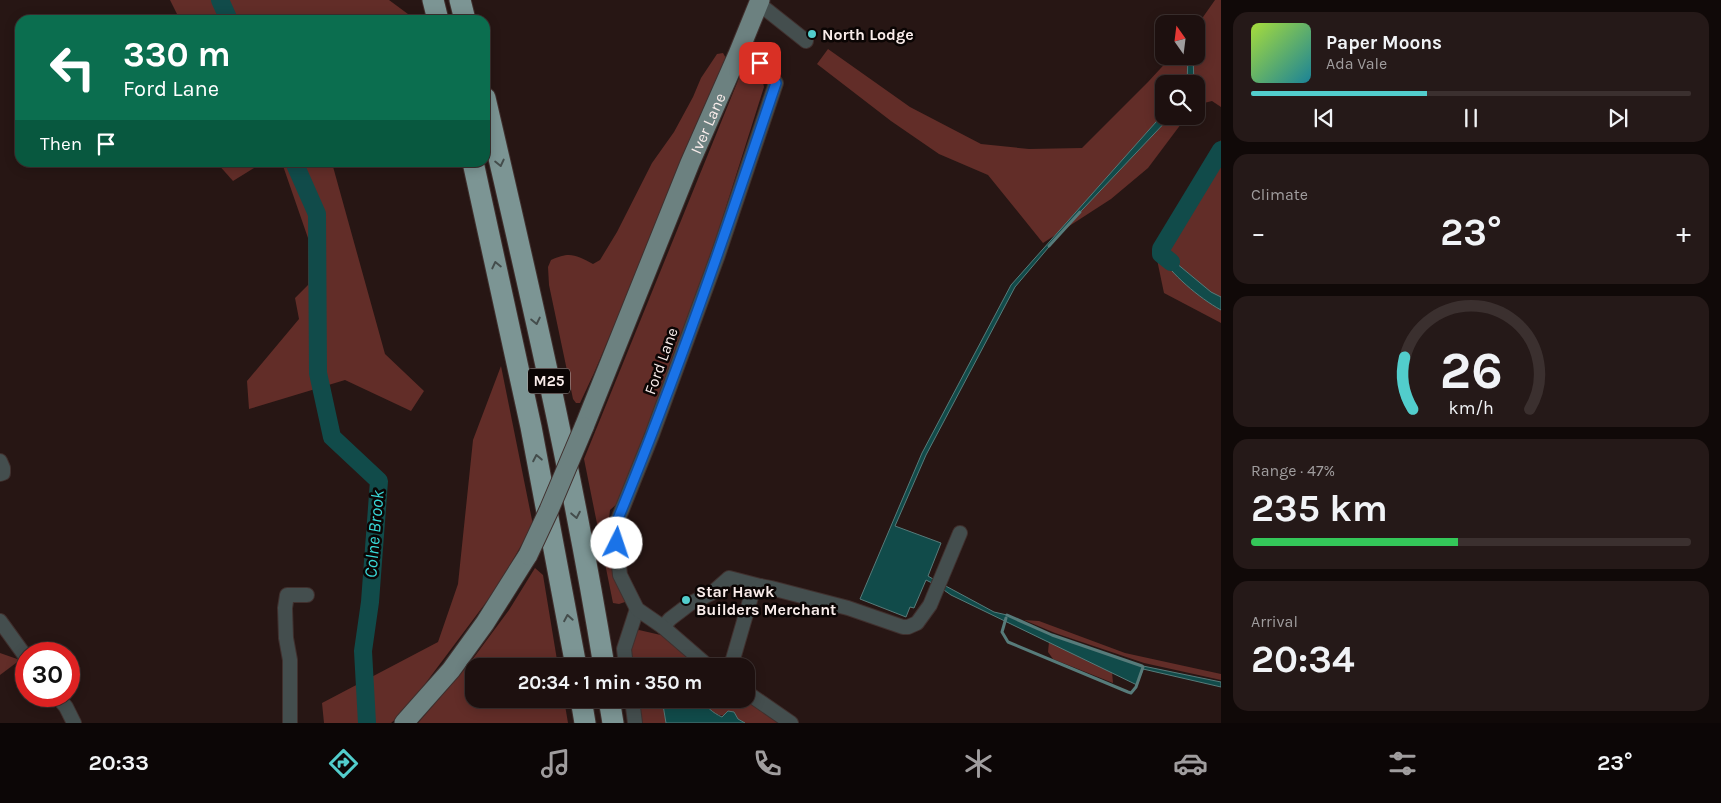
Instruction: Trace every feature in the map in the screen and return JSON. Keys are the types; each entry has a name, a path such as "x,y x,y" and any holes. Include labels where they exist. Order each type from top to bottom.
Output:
{"highway":[{"path":"433,0 437,15"},
{"path":"460,0 464,15"},
{"name":"M25","path":"490,119 526,271 558,421 603,658"},
{"name":"M25","path":"474,167 532,427 575,658"},
{"path":"582,708 585,723"},
{"path":"610,708 613,723"}],"main road":[{"name":"Iver Lane","path":"404,723 451,670 485,623 528,555 584,427 690,163 759,2"}],"street":[{"path":"759,2 806,41"},
{"name":"Ford Lane","path":"699,658 637,609 620,575 615,526 656,426 715,264 776,83 760,63 738,54"},
{"path":"0,461 3,468 3,473 0,474"},
{"path":"663,628 670,619 691,603 712,593 729,578 835,605 908,627 917,623 930,605 960,533"},
{"path":"733,658 753,590 760,586"},
{"path":"290,723 290,660 286,638 285,608 287,594 307,595"},
{"path":"625,658 624,649 637,609"},
{"path":"0,621 15,642"},
{"path":"755,698 791,723"},
{"path":"66,707 74,723"},
{"path":"633,708 635,723"}],"shaded area":[{"path":"170,0 389,0 409,15 178,15"},
{"path":"1215,0 1221,0 1221,107 1212,101 1205,103 1205,75 1155,75 1155,125 1180,125 1148,168 1111,199 1043,243 988,175 939,154 891,121 817,64 828,49 910,107 981,144 1029,149 1082,148 1164,65 1205,65 1204,15"},
{"path":"723,53 727,60 594,373 580,403 576,403 573,399 549,285 548,267 551,260 568,255 577,256 593,264 600,260 617,232 652,163 674,132 701,78 717,54"},
{"path":"749,68 755,70 760,75 764,87 688,327 619,502 610,510 609,519 615,526 628,601 619,604 613,603 584,459 742,70"},
{"path":"1221,140 1221,323 1164,293 1155,250 1206,160"},
{"path":"221,167 256,167 233,181"},
{"path":"283,167 333,167 385,354 424,391 411,411 345,380 249,409 247,381 299,319 295,298 308,285 308,238"},
{"path":"501,366 533,525 496,589 404,712 391,723 324,723 322,703 438,642 458,584 473,440"},
{"path":"535,568 543,575 557,658 473,658 509,610"},
{"path":"1024,620 1039,621 1125,653 1221,674 1221,680 1144,663 1055,633"},
{"path":"639,630 665,636 694,658 626,658 633,632"},
{"path":"1049,642 1112,672 1113,683 1053,659 1048,652"},
{"path":"0,653 15,658 15,664 0,675"},
{"path":"465,669 465,708 566,708 568,723 418,723"},
{"path":"755,704 788,723 745,723 738,719 715,714 708,708 755,708"},
{"path":"626,708 664,708 666,723 628,723"}],"water":[{"path":"1188,65 1193,65 1194,75 1187,75"},
{"path":"1155,123 1155,125 1162,125 1065,228 1015,287 926,455 895,526 941,543 928,576 938,582 936,585 926,580 914,608 910,607 906,617 860,599 922,453 1011,285"},
{"path":"1164,244 1164,253 1211,292 1221,297 1221,310 1195,292 1170,269 1158,253 1159,248"},
{"path":"942,584 994,612 1007,615 1052,635 1143,666 1221,682 1221,687 1143,669 1137,685 951,595 941,588"},
{"path":"664,708 709,708 722,717 728,711 734,712 738,719 745,723 666,723"}],"waterway":[{"name":"Colne Brook","path":"220,0 227,15"},
{"path":"1171,262 1161,254 1161,249 1221,150"},
{"name":"Colne Brook","path":"296,167 317,214 318,373 332,437 379,481 370,602 363,651 367,723"},
{"path":"1049,246 1080,212"},
{"path":"1007,615 1052,635 1142,666"},
{"path":"1006,618 1002,632 1008,642 1128,692 1131,693 1136,687 1143,667"}],"place":[{"name":"North Lodge","path":"812,34"},
{"name":"Star Hawk Builders Merchant","path":"686,600"}],"route":[{"path":"617,543 615,526 652,435 718,255 776,83 760,63"}]}
